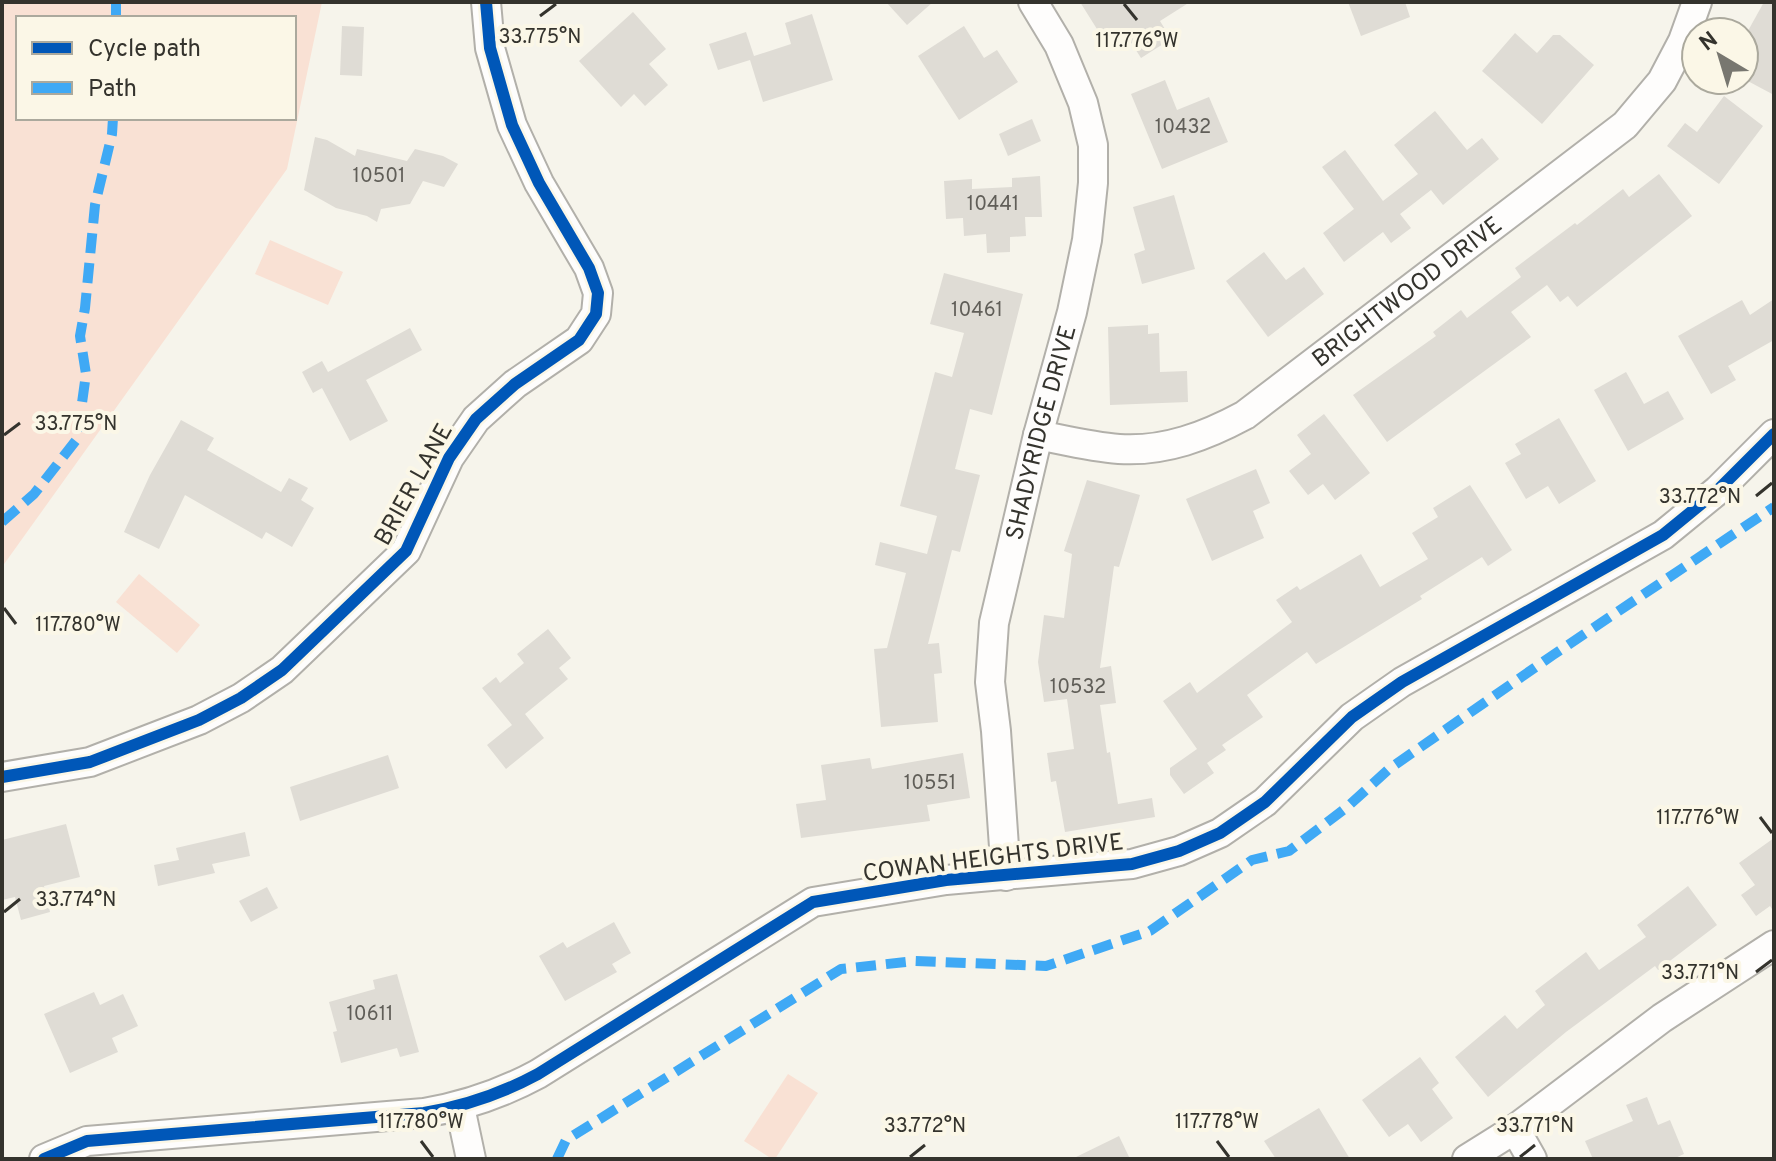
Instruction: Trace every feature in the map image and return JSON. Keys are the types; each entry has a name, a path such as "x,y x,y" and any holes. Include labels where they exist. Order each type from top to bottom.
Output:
{"street":[{"name":"BRIER LANE","path":"2,777 90,762 199,720 241,698 282,670 406,551 449,458 476,419 515,384 579,340 596,314 598,293 589,268 539,183 512,125 490,48 486,2"},
{"name":"SHADYRIDGE DRIVE","path":"1006,876 990,682 994,623 1038,435 1072,312 1087,240 1093,158 1083,103 1059,45 1033,2"},
{"name":"BRIGHTWOOD DRIVE","path":"1038,435 1120,449 1168,446 1207,435 1245,415 1625,125 1662,81 1683,41 1697,2"},
{"name":"COWAN HEIGHTS DRIVE","path":"44,1159 87,1141 424,1113 460,1107 498,1095 538,1074 813,902 946,880 1132,864 1179,851 1220,833 1265,802 1352,717 1402,682 1672,529 1718,490 1774,434"},
{"path":"1467,1159 1515,1129 1662,1018 1774,945"},
{"path":"460,1107 471,1159"},
{"path":"1515,1129 1532,1159"}],"shaded area":[{"path":"2,2 322,2 287,169 2,567"},
{"path":"270,240 343,272 328,305 255,274"},
{"path":"139,574 200,625 177,653 116,602"},
{"path":"788,1074 818,1093 775,1159 772,1159 744,1141"}],"building":[{"path":"886,2 933,2 907,25"},
{"path":"1080,2 1190,2 1160,21 1171,39 1141,58 1125,33 1107,45"},
{"path":"1348,2 1405,2 1410,17 1361,36"},
{"path":"1764,2 1774,2 1774,95 1760,88 1760,16 1756,16"},
{"path":"633,12 666,49 649,64 668,85 645,106 634,94 621,107 579,61"},
{"path":"812,14 833,80 763,102 750,60 718,70 709,44 746,32 754,56 791,44 785,23"},
{"path":"342,26 364,27 362,76 340,75"},
{"path":"964,26 984,58 997,50 1018,82 959,120 918,56"},
{"path":"1515,33 1537,53 1553,35 1560,35 1594,65 1542,124 1482,71"},
{"path":"1165,80 1177,110 1209,97 1228,142 1162,169 1131,94"},
{"path":"1724,96 1763,126 1719,184 1667,146 1685,123 1697,132"},
{"path":"1435,111 1467,150 1482,138 1499,159 1443,205 1431,190 1400,214 1411,228 1391,243 1383,232 1344,262 1323,233 1354,209 1322,167 1345,150 1383,201 1418,174 1394,145"},
{"path":"1032,119 1041,141 1008,156 999,134"},
{"path":"315,137 327,140 355,156 357,149 407,161 415,149 443,156 458,164 444,187 423,181 410,204 381,209 377,222 367,216 336,208 304,190"},
{"path":"1659,174 1692,216 1577,307 1568,296 1560,302 1547,285 1511,312 1531,337 1387,442 1353,395 1436,336 1433,332 1461,310 1467,318 1521,277 1515,268 1575,223 1577,225 1623,189 1629,197"},
{"path":"1040,176 1042,217 1025,217 1026,236 1010,237 1010,252 987,253 986,234 964,236 963,218 946,219 944,181 972,179 972,189 1012,187 1012,178"},
{"path":"1174,195 1195,269 1142,284 1134,254 1145,250 1133,207"},
{"path":"1264,252 1286,280 1304,267 1324,294 1268,337 1226,281"},
{"path":"944,273 1023,294 992,415 970,409 955,469 980,475 960,552 952,550 928,644 939,643 942,673 934,674 938,722 881,727 874,649 887,648 906,573 875,565 880,542 927,554 937,516 900,506 935,372 952,377 964,333 930,324"},
{"path":"1774,299 1774,340 1728,366 1736,380 1711,394 1678,336 1742,300 1750,315"},
{"path":"1148,325 1148,334 1159,333 1160,372 1187,371 1188,402 1110,405 1108,327"},
{"path":"410,328 422,350 366,380 388,421 350,441 322,388 313,393 302,372 322,361 328,372"},
{"path":"1626,372 1644,404 1668,391 1684,419 1628,451 1594,390"},
{"path":"1324,414 1370,473 1335,500 1323,484 1308,495 1289,471 1311,454 1297,435"},
{"path":"1559,418 1596,481 1559,504 1548,486 1526,499 1505,463 1521,454 1515,444"},
{"path":"181,420 214,438 207,450 281,492 289,478 308,488 301,500 314,508 292,547 266,532 262,539 185,495 159,549 124,532 150,475"},
{"path":"1256,469 1270,503 1253,511 1264,538 1212,561 1186,499"},
{"path":"1087,480 1140,495 1119,567 1114,566 1100,668 1111,666 1116,703 1100,705 1118,804 1152,798 1155,817 1065,832 1056,781 1051,782 1047,753 1074,749 1067,699 1044,702 1038,662 1044,615 1064,618 1072,554 1064,551"},
{"path":"1470,485 1512,550 1488,566 1482,557 1420,596 1422,599 1316,664 1307,652 1247,695 1263,717 1222,745 1226,750 1207,763 1214,773 1184,794 1170,775 1170,768 1197,749 1163,701 1190,682 1197,693 1292,622 1276,600 1297,586 1300,590 1361,554 1380,587 1428,559 1412,533 1438,517 1433,508"},
{"path":"548,629 571,658 559,668 568,679 525,714 544,738 506,769 487,745 512,725 482,688 496,677 500,683 524,663 517,654"},
{"path":"963,753 970,798 927,805 930,821 801,838 796,804 826,800 821,765 870,758 872,769"},
{"path":"388,755 399,788 300,821 290,787"},
{"path":"66,824 80,877 44,886 50,912 21,920 15,897 2,900 2,840"},
{"path":"245,832 250,856 212,864 215,873 158,886 154,865 179,860 176,848"},
{"path":"1774,838 1774,912 1770,906 1756,916 1741,895 1755,885 1739,863"},
{"path":"1688,886 1717,925 1658,970 1655,966 1566,1032 1488,1097 1455,1057 1505,1015 1517,1029 1545,1005 1535,991 1586,952 1599,970 1646,937 1637,925"},
{"path":"267,887 278,908 251,922 239,901"},
{"path":"614,922 631,953 612,964 617,972 565,1001 539,956 563,942 567,948"},
{"path":"397,974 419,1052 400,1057 397,1048 341,1063 329,1002 375,989 373,980"},
{"path":"94,992 100,1005 123,994 138,1026 112,1038 118,1052 70,1073 44,1014"},
{"path":"1420,1057 1439,1083 1432,1089 1453,1118 1421,1142 1408,1124 1389,1137 1362,1100"},
{"path":"1647,1097 1658,1125 1670,1120 1684,1154 1673,1159 1593,1159 1585,1141 1633,1121 1626,1105"},
{"path":"1319,1108 1350,1159 1276,1159 1264,1141"},
{"path":"1119,1136 1130,1159 1072,1159"}],"marked path":[{"path":"116,2 116,16"},
{"path":"2,522 34,494 77,439 86,374 80,336 95,205 113,120"},
{"path":"557,1159 566,1140 841,969 915,961 1046,966 1150,931 1252,860 1289,851 1346,808 1389,769 1774,507"}],"cycle path":[{"path":"2,777 90,762 199,720 241,698 282,670 406,551 449,458 476,419 515,384 579,340 596,314 598,293 589,268 539,183 512,125 490,48 486,2"},
{"path":"44,1159 87,1141 424,1113 469,1103 538,1074 813,902 946,880 1132,864 1179,851 1220,833 1265,802 1352,717 1402,682 1663,535 1718,490 1774,434"}]}
